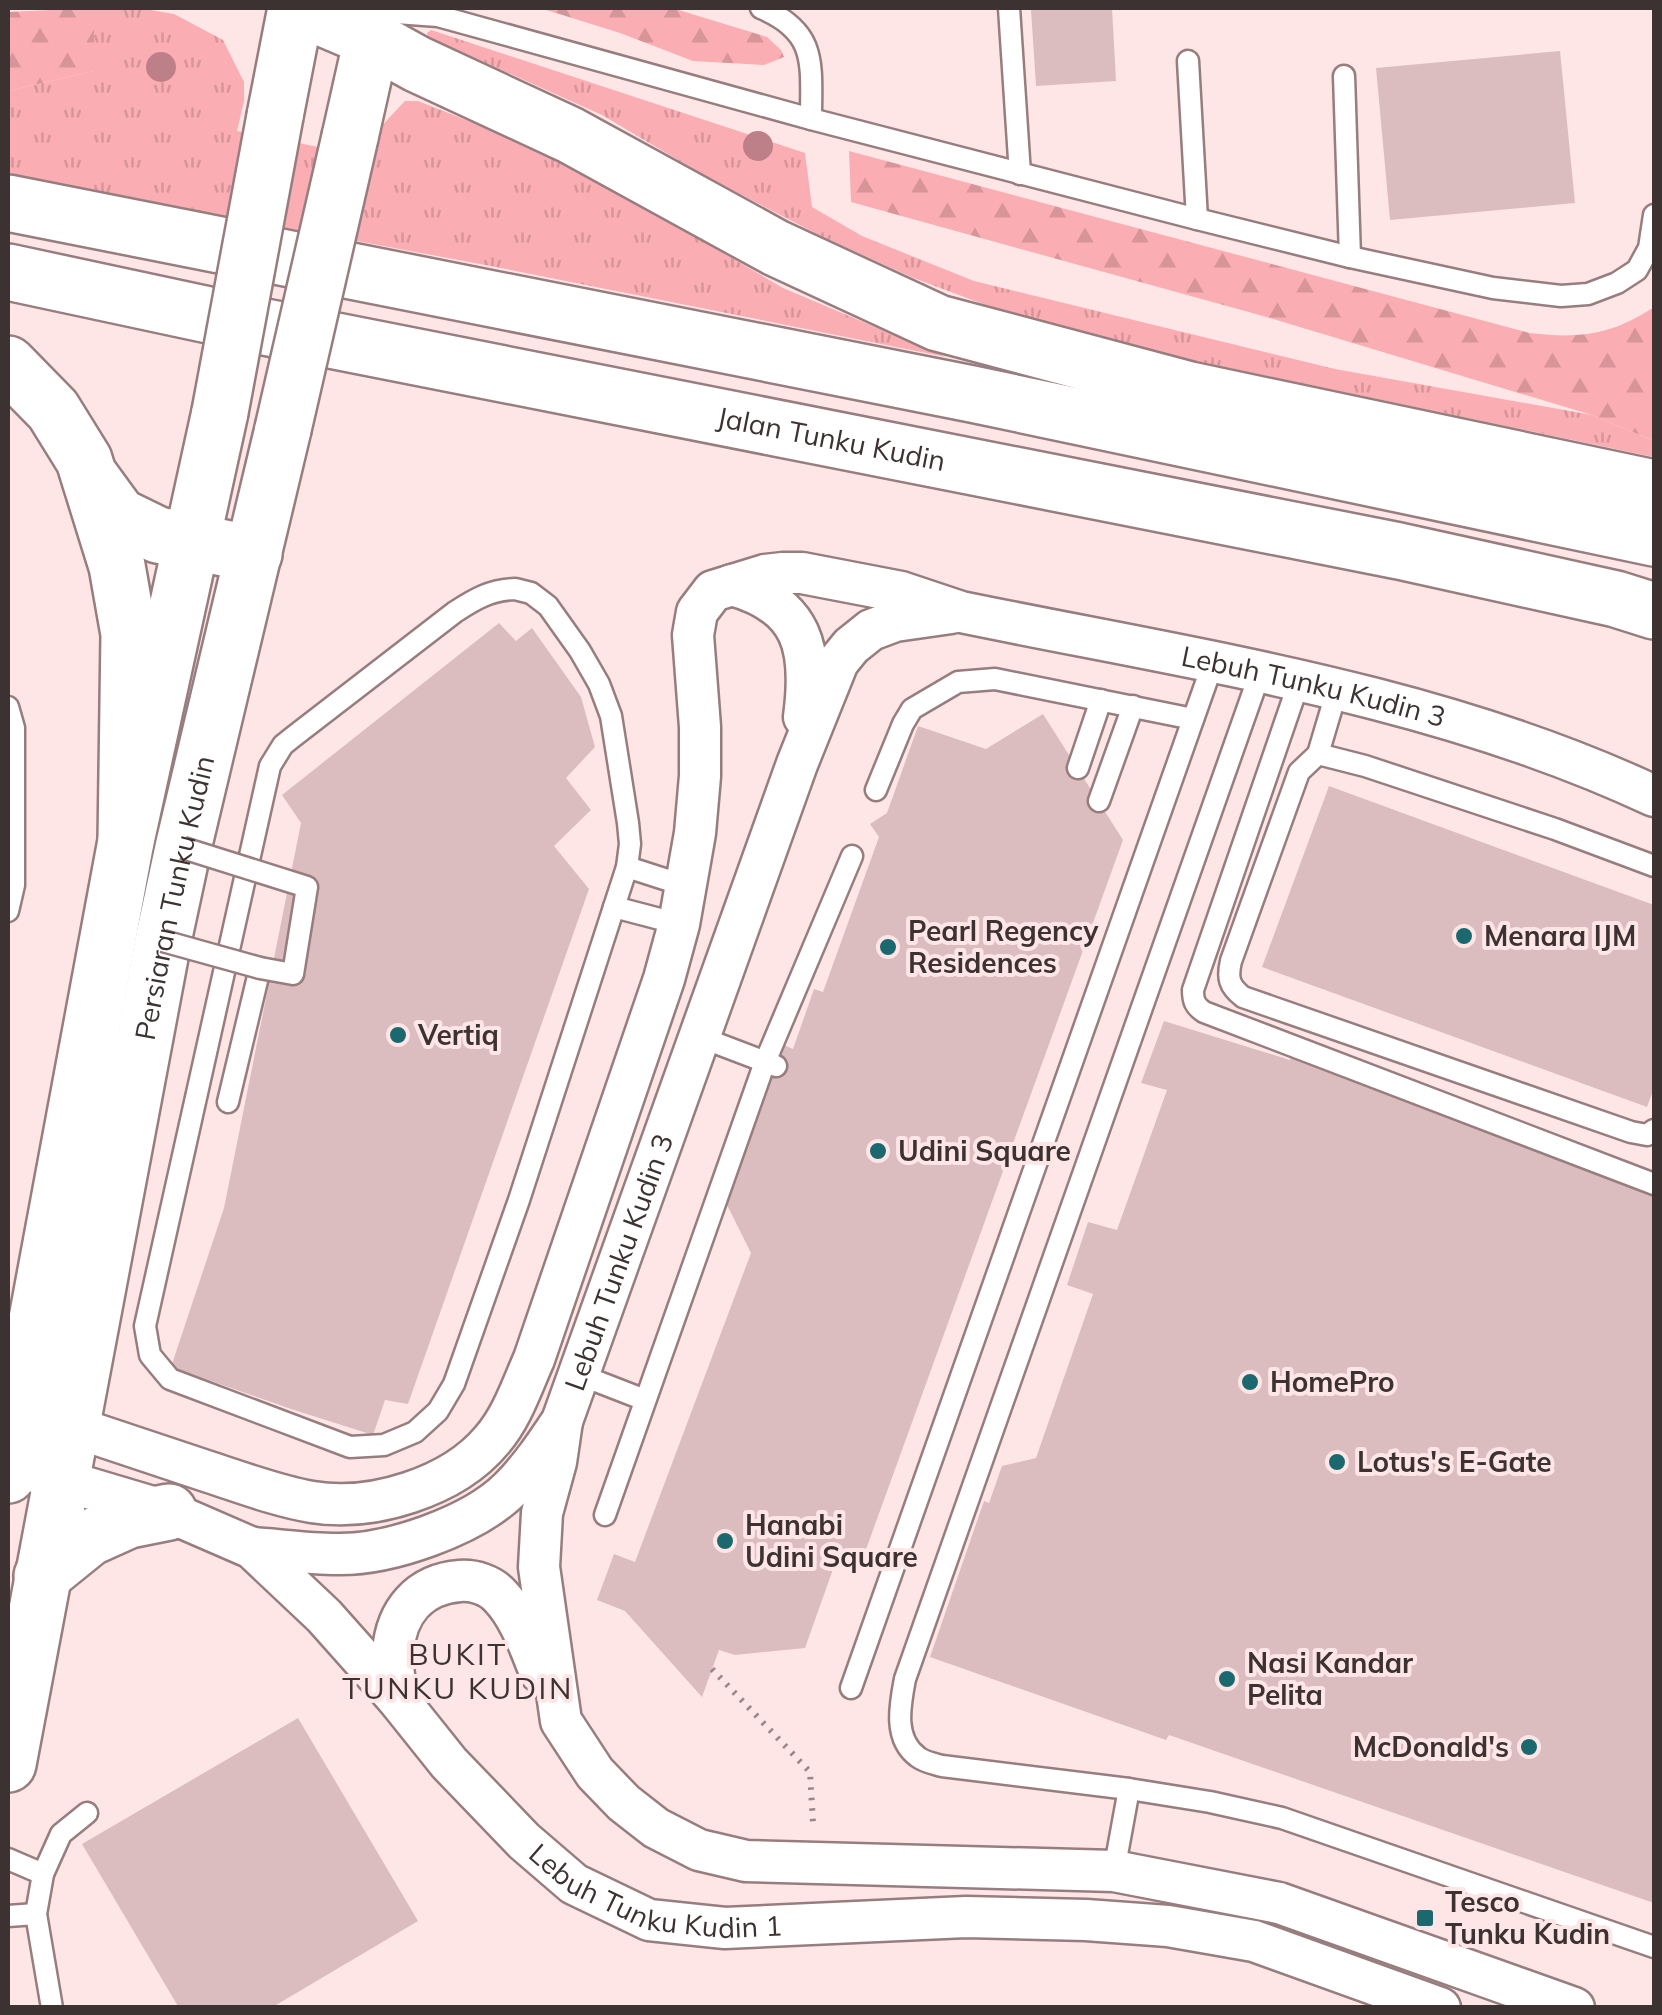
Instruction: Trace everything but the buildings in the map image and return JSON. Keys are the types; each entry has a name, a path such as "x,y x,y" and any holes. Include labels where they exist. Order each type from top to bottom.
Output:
{"main road":[{"path":"297,8 570,134 776,248 938,323 1190,390 1654,488"},
{"name":"Persiaran Tunku Kudin","path":"8,1470 126,841 220,412 297,8"},
{"name":"Persiaran Tunku Kudin","path":"8,1764 163,941 372,40"},
{"path":"8,203 972,394 1654,538"},
{"name":"Jalan Tunku Kudin","path":"8,272 260,326 1380,547 1616,599 1654,611"},
{"path":"8,364 54,410 84,460 117,566 129,634 126,841"},
{"path":"1190,390 1306,446 1527,511"},
{"path":"89,475 119,516 158,535 254,554"},
{"path":"42,1576 88,1538 129,1520 169,1512"}],"street":[{"name":"Lebuh Tunku Kudin 3","path":"418,1491 466,1466 493,1440 511,1412 546,1322 664,978 695,833 700,776 693,635 697,612 713,591 765,576 802,573 902,592 961,612 1260,673 1431,714 1544,750 1654,796"},
{"name":"Lebuh Tunku Kudin 3","path":"732,585 776,603 791,618 801,640 807,684 798,764"},
{"name":"Lebuh Tunku Kudin 3","path":"252,1548 341,1554 404,1544 478,1512 507,1492 537,1458 562,1421 838,662 871,630 895,621 961,612"},
{"name":"Lebuh Tunku Kudin 1","path":"18,1414 66,1452 169,1512 252,1548 324,1616 449,1763 524,1841 574,1884 649,1920 724,1928 966,1917 1168,1926 1254,1941 1425,2004"},
{"name":"Lebuh Tunku Kudin 1","path":"562,1421 542,1512 539,1567 561,1722 595,1773 656,1828 699,1850 746,1861 1114,1872 1279,1902 1558,2005"},
{"name":"Lebuh Tunku Kudin 1","path":"8,1470 66,1452 314,1503 362,1503 418,1491"},
{"path":"396,1698 393,1653 406,1611 418,1594 440,1583 471,1581 501,1596 518,1622 561,1722"}],"lane":[{"path":"313,8 438,16 1020,174 1350,257 1493,288 1561,296 1588,294 1617,283 1637,270 1649,248 1654,215"},
{"path":"760,8 788,22 803,39 811,64 811,119"},
{"path":"1009,8 1020,174"},
{"path":"1188,60 1197,219"},
{"path":"1344,76 1350,257"},
{"path":"515,588 531,593 548,606 580,651 606,700 630,844 614,907 454,1384 438,1411 414,1432 384,1445 350,1447 170,1379 150,1354 145,1326 267,778 283,745 478,596 515,588"},
{"path":"851,1688 1213,663"},
{"path":"1260,673 905,1679 900,1707 903,1737 918,1757 942,1766 1210,1802 1282,1818 1654,1948"},
{"path":"876,790 912,709 958,682 996,679 1194,719"},
{"path":"1318,686 1318,754 1300,772 1231,961 1231,988 1243,997 1631,1132 1646,1134 1654,1130"},
{"path":"1318,686 1194,990 1197,1007 1654,1184"},
{"path":"1078,768 1102,700"},
{"path":"1100,802 1133,706"},
{"path":"8,707 14,728 14,885 8,911"},
{"path":"1318,754 1554,828 1654,866"},
{"path":"163,941 293,974 307,887 183,848"},
{"path":"604,1514 852,856"},
{"path":"627,867 682,905"},
{"path":"614,907 682,905"},
{"path":"228,1102 260,968"},
{"path":"700,1037 771,1064"},
{"path":"578,1374 645,1400"},
{"path":"1114,1872 1129,1790"},
{"path":"52,2008 36,1914 43,1874 62,1834 86,1812"},
{"path":"8,1859 43,1874"},
{"path":"8,1916 36,1914"}],"path":[{"path":"712,1668 810,1772 816,1864"}],"green space":[{"path":"94,8 139,8 174,14 223,40 244,82 237,131 364,156 372,136 405,101 418,101 530,145 783,288 946,357 496,267 8,176 8,91 94,71"},
{"path":"94,8 94,71 8,91 8,12"},
{"path":"540,8 672,8 767,37 784,57 764,65 693,61"},
{"path":"431,30 805,153 812,207 862,236 974,281 1335,369 1592,415 1654,441 1654,457 1172,356 1031,322 911,277 821,236 705,176 602,115 428,37"},
{"path":"849,151 1530,333 1595,333 1624,324 1654,307 1654,441 1592,415 1263,316 851,202"}],"place":[{"name":"Menara IJM","path":"1464,936"},
{"name":"Pearl Regency Residences","path":"888,947"},
{"name":"Vertiq","path":"398,1035"},
{"name":"Udini Square","path":"878,1151"},
{"name":"HomePro","path":"1250,1382"},
{"name":"Lotus's E-Gate","path":"1337,1462"},
{"name":"Hanabi Udini Square","path":"725,1541"},
{"name":"Nasi Kandar Pelita","path":"1227,1679"},
{"name":"McDonald's","path":"1529,1747"},
{"name":"Tesco Tunku Kudin","path":"1425,1918"}],"district":[{"name":"BUKIT TUNKU KUDIN","path":"458,1672"}]}
